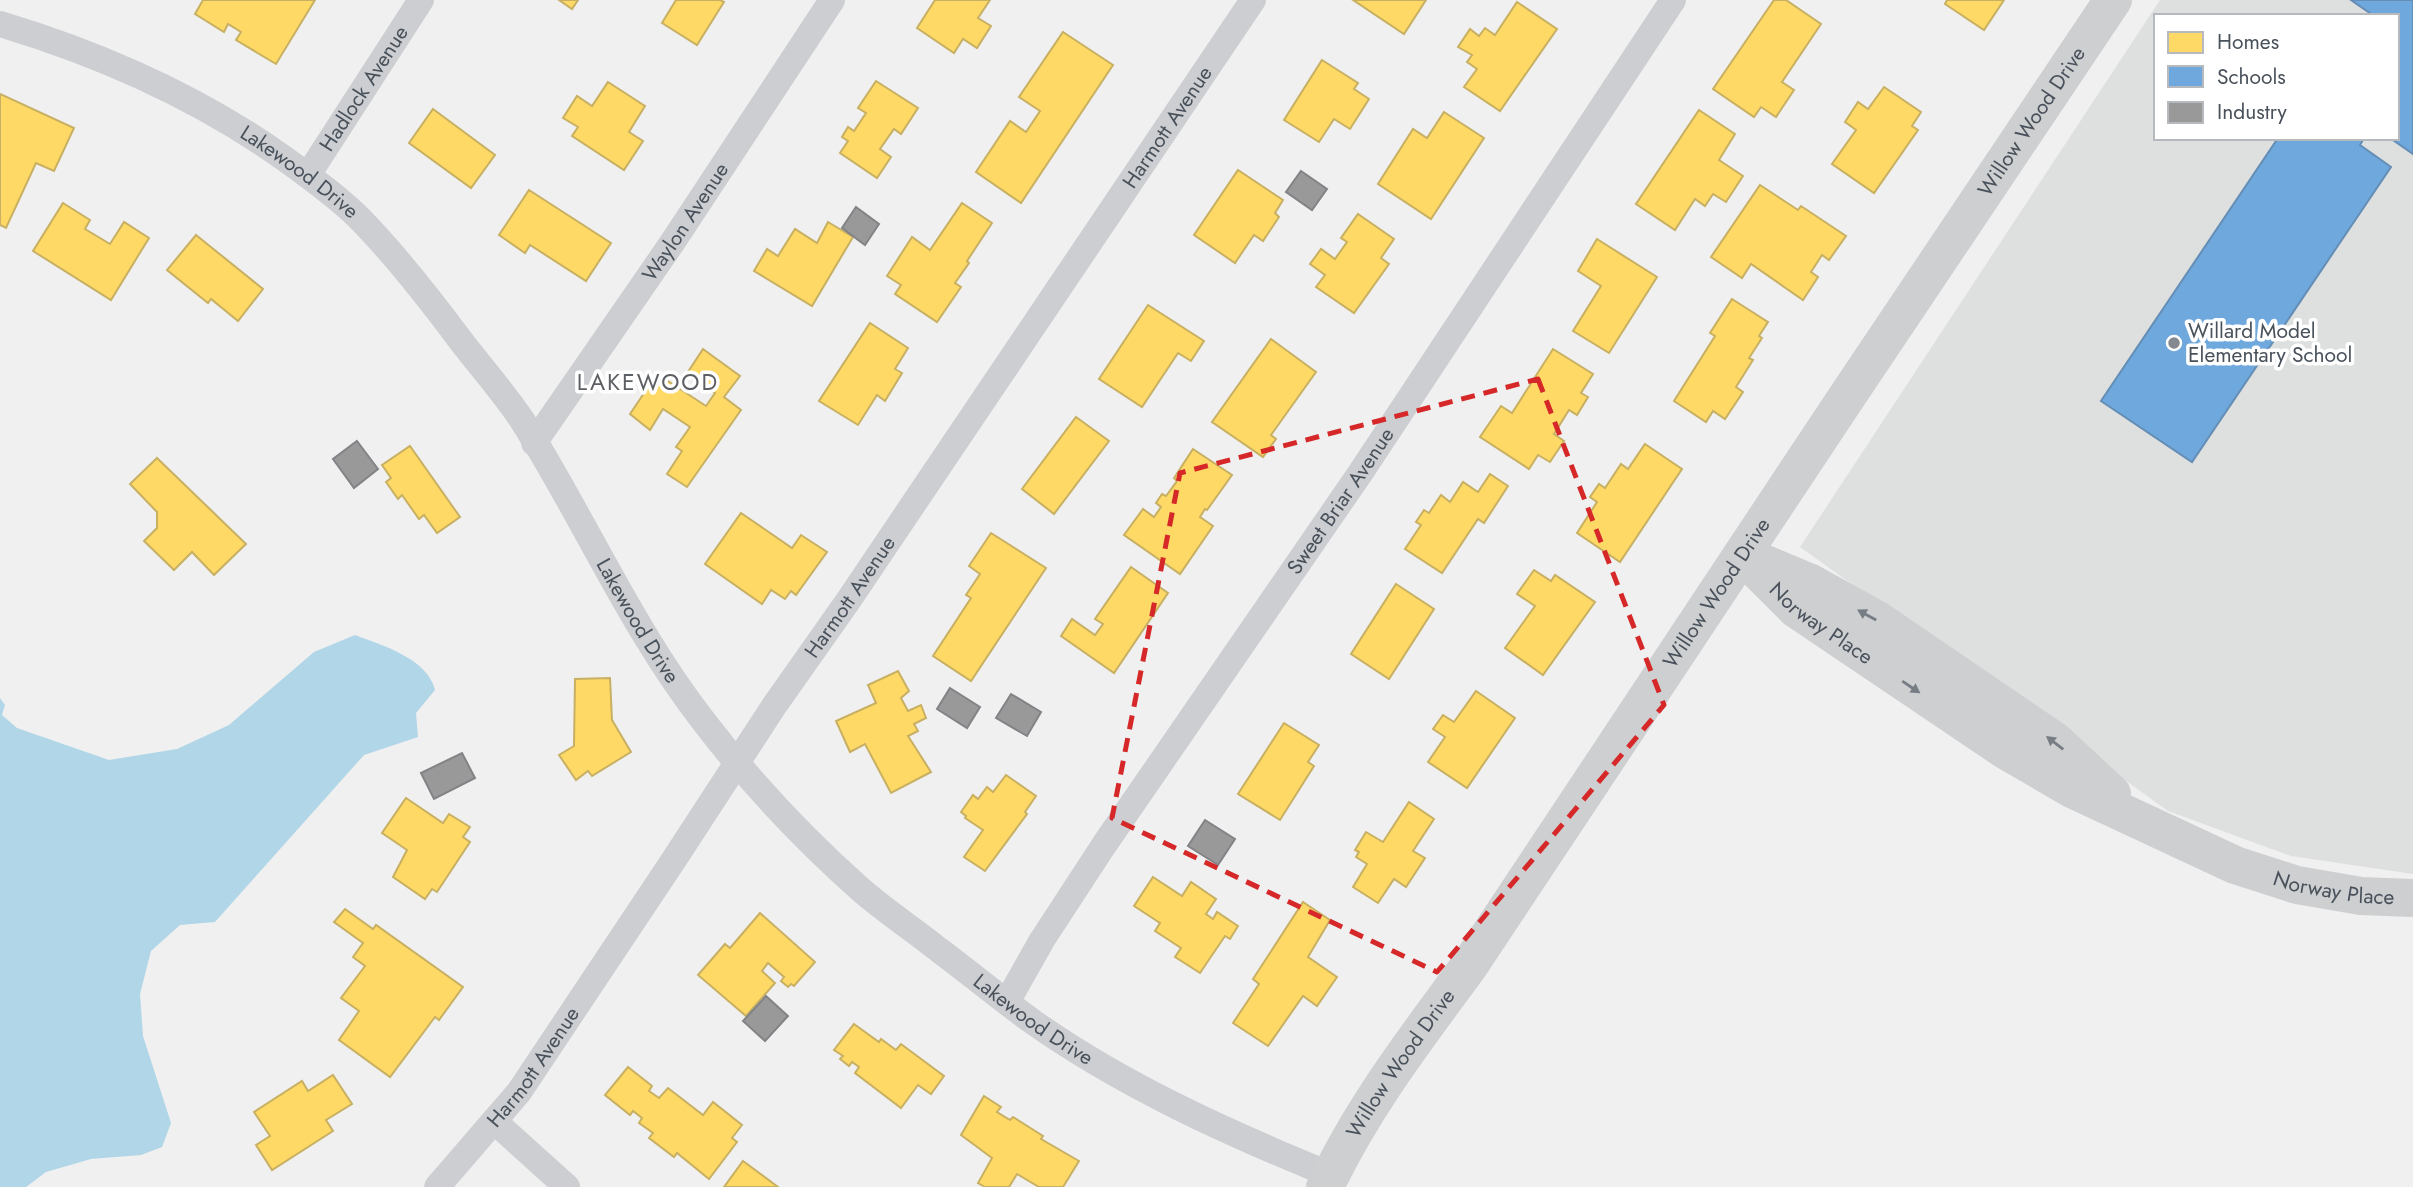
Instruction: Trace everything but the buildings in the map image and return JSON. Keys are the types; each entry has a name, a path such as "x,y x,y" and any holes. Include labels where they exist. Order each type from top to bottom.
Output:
{"street":[{"name":"Hadlock Avenue","path":"308,175 421,0"},
{"name":"Waylon Avenue","path":"534,443 672,243 832,0"},
{"name":"Harmott Avenue","path":"437,1187 519,1092 774,706 848,601 1254,0"},
{"name":"Sweet Briar Avenue","path":"1007,1002 1042,940 1090,865 1361,472 1673,0"},
{"name":"Willow Wood Drive","path":"1328,1181 1354,1128 1469,966 2113,0"},
{"name":"Lakewood Drive","path":"0,24 61,42 122,66 180,94 251,135 308,175 354,213 437,309 521,418 653,649 703,721 737,763 798,829 862,891 1007,1002 1067,1044 1158,1097 1328,1181"},
{"name":"Norway Place","path":"1742,555 1811,583 1876,619 2055,741 2142,821 2175,839 2235,865 2297,884 2361,896 2413,898"},
{"path":"494,1121 567,1187"}],"highlighted area":[{"path":"1538,379 1664,705 1437,972 1112,818 1180,473"}],"shaded area":[{"name":"Willard Model Elementary School","path":"2160,0 2413,0 2413,874 2291,856 2168,811 1800,547"}],"water":[{"path":"355,635 403,655 431,679 435,690 416,713 418,737 364,755 215,922 180,925 151,951 140,994 143,1036 171,1123 162,1147 141,1155 91,1159 46,1172 26,1187 0,1187 0,698 5,705 2,715 17,728 109,760 177,749 229,725 314,652"}],"place":[{"name":"Willard Model Elementary School","path":"2174,343"}],"district":[{"name":"LAKEWOOD","path":"648,382"}]}
